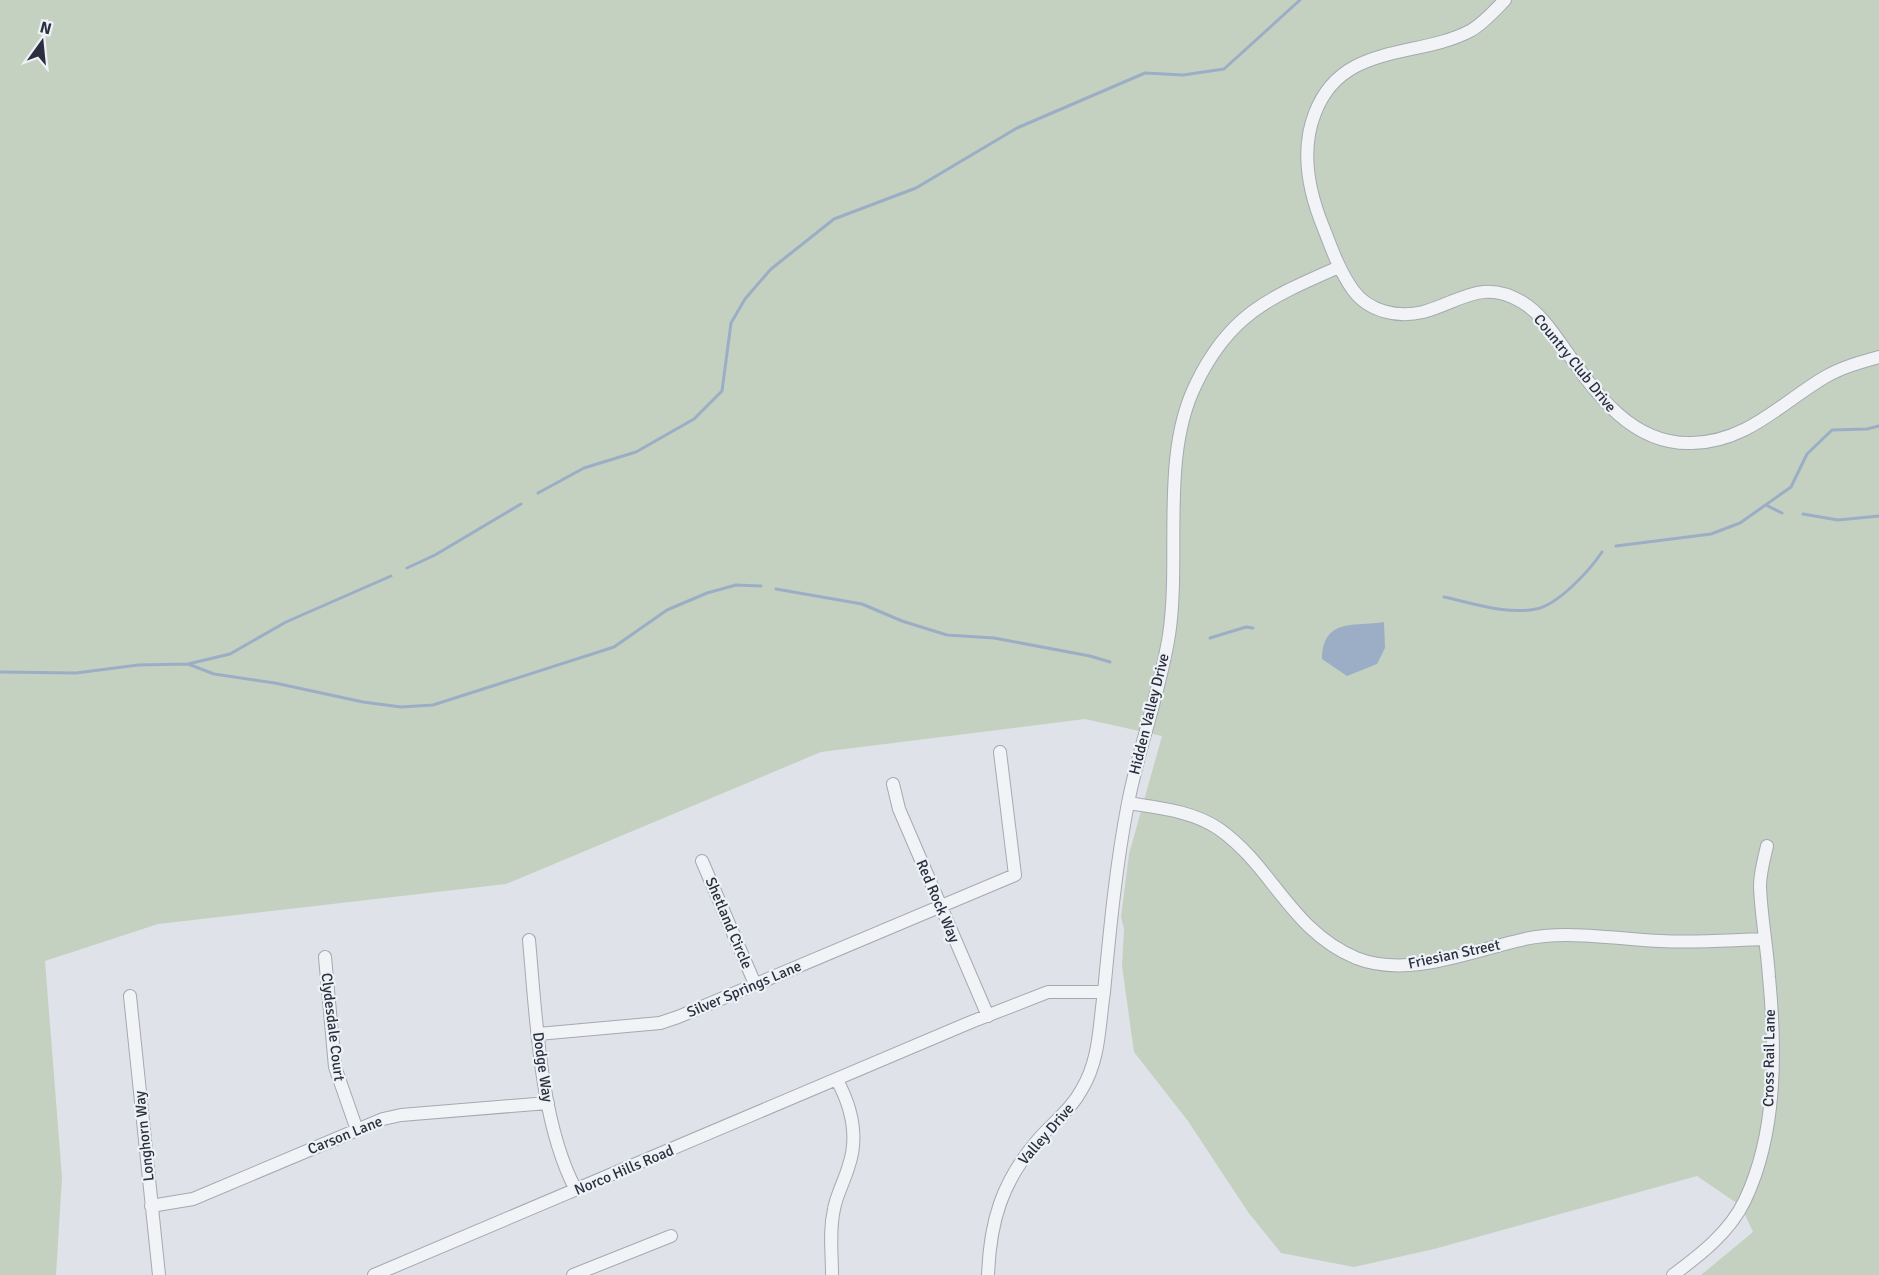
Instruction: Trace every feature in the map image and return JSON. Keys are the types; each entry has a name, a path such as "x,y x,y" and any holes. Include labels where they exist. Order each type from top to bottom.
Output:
{"street":[{"name":"Country Club Drive","path":"1505,0 1469,31 1403,49 1354,66 1324,94 1314,113 1308,139 1307,166 1312,199 1339,267 1362,300 1375,309 1399,315 1424,312 1460,296 1478,292 1496,292 1522,302 1544,320 1612,410 1625,421 1671,441 1691,443 1722,439 1741,432 1776,412 1828,375 1879,357"},
{"name":"Hidden Valley Drive","path":"1104,992 1112,907 1128,803 1169,634 1177,443 1185,410 1213,352 1241,321 1279,293 1339,267"},
{"name":"Silver Springs Lane","path":"538,1034 660,1023 1016,874 1000,752"},
{"name":"Red Rock Way","path":"894,784 899,809 988,1016"},
{"name":"Friesian Street","path":"1128,803 1193,816 1217,828 1239,845 1309,928 1333,946 1358,958 1382,965 1405,965 1438,960 1528,938 1572,936 1665,941 1765,939"},
{"name":"Cross Rail Lane","path":"1673,1275 1699,1256 1721,1233 1744,1202 1756,1168 1767,1120 1772,1079 1772,1019 1760,884 1767,846"},
{"name":"Shetland Circle","path":"702,861 755,984"},
{"name":"Dodge Way","path":"529,940 538,1034 548,1103 558,1148 576,1190"},
{"name":"Clydesdale Court","path":"325,957 335,1067 357,1130"},
{"path":"988,1016 1048,992 1104,992"},
{"name":"Valley Drive","path":"988,1275 989,1236 1003,1194 1014,1171 1037,1140 1072,1104 1092,1068 1102,1026 1104,992"},
{"name":"Longhorn Way","path":"130,996 159,1275"},
{"name":"Norco Hills Road","path":"374,1275 988,1016"},
{"path":"832,1274 831,1228 840,1186 850,1164 854,1140 852,1116 837,1080"},
{"name":"Carson Lane","path":"151,1206 193,1199 357,1130 401,1115 548,1103"},
{"path":"573,1275 671,1236"}],"green space":[{"path":"0,0 1879,0 1879,1275 1701,1275 1753,1232 1741,1206 1697,1176 1434,1249 1354,1267 1281,1253 1248,1212 1188,1121 1134,1052 1122,966 1124,929 1121,917 1129,854 1162,736 1085,719 821,752 506,884 158,924 45,961 62,1177 56,1275 0,1275"}],"water":[{"path":"1384,622 1385,648 1377,664 1347,676 1322,659 1328,636 1334,630 1352,625"}],"waterway":[{"path":"538,493 584,468 636,452 694,419 722,391 731,323 745,299 771,269 834,219 916,188 1017,128 1145,73 1183,75 1224,69 1300,0"},
{"path":"1616,546 1711,534 1740,523 1791,487 1807,454 1832,430 1867,429 1879,426"},
{"path":"407,568 435,555 521,504"},
{"path":"1766,505 1782,513"},
{"path":"1803,514 1838,520 1879,516"},
{"path":"1444,597 1501,609 1536,609 1563,594 1582,577 1602,552"},
{"path":"0,672 76,673 138,665 188,664 230,654 286,622 391,576"},
{"path":"188,664 214,674 275,683 363,702 401,707 433,705 614,647 667,610 707,593 736,585 761,586"},
{"path":"776,589 862,604 902,621 947,635 994,638 1090,656 1110,662"},
{"path":"1210,638 1246,627 1253,628"}]}
